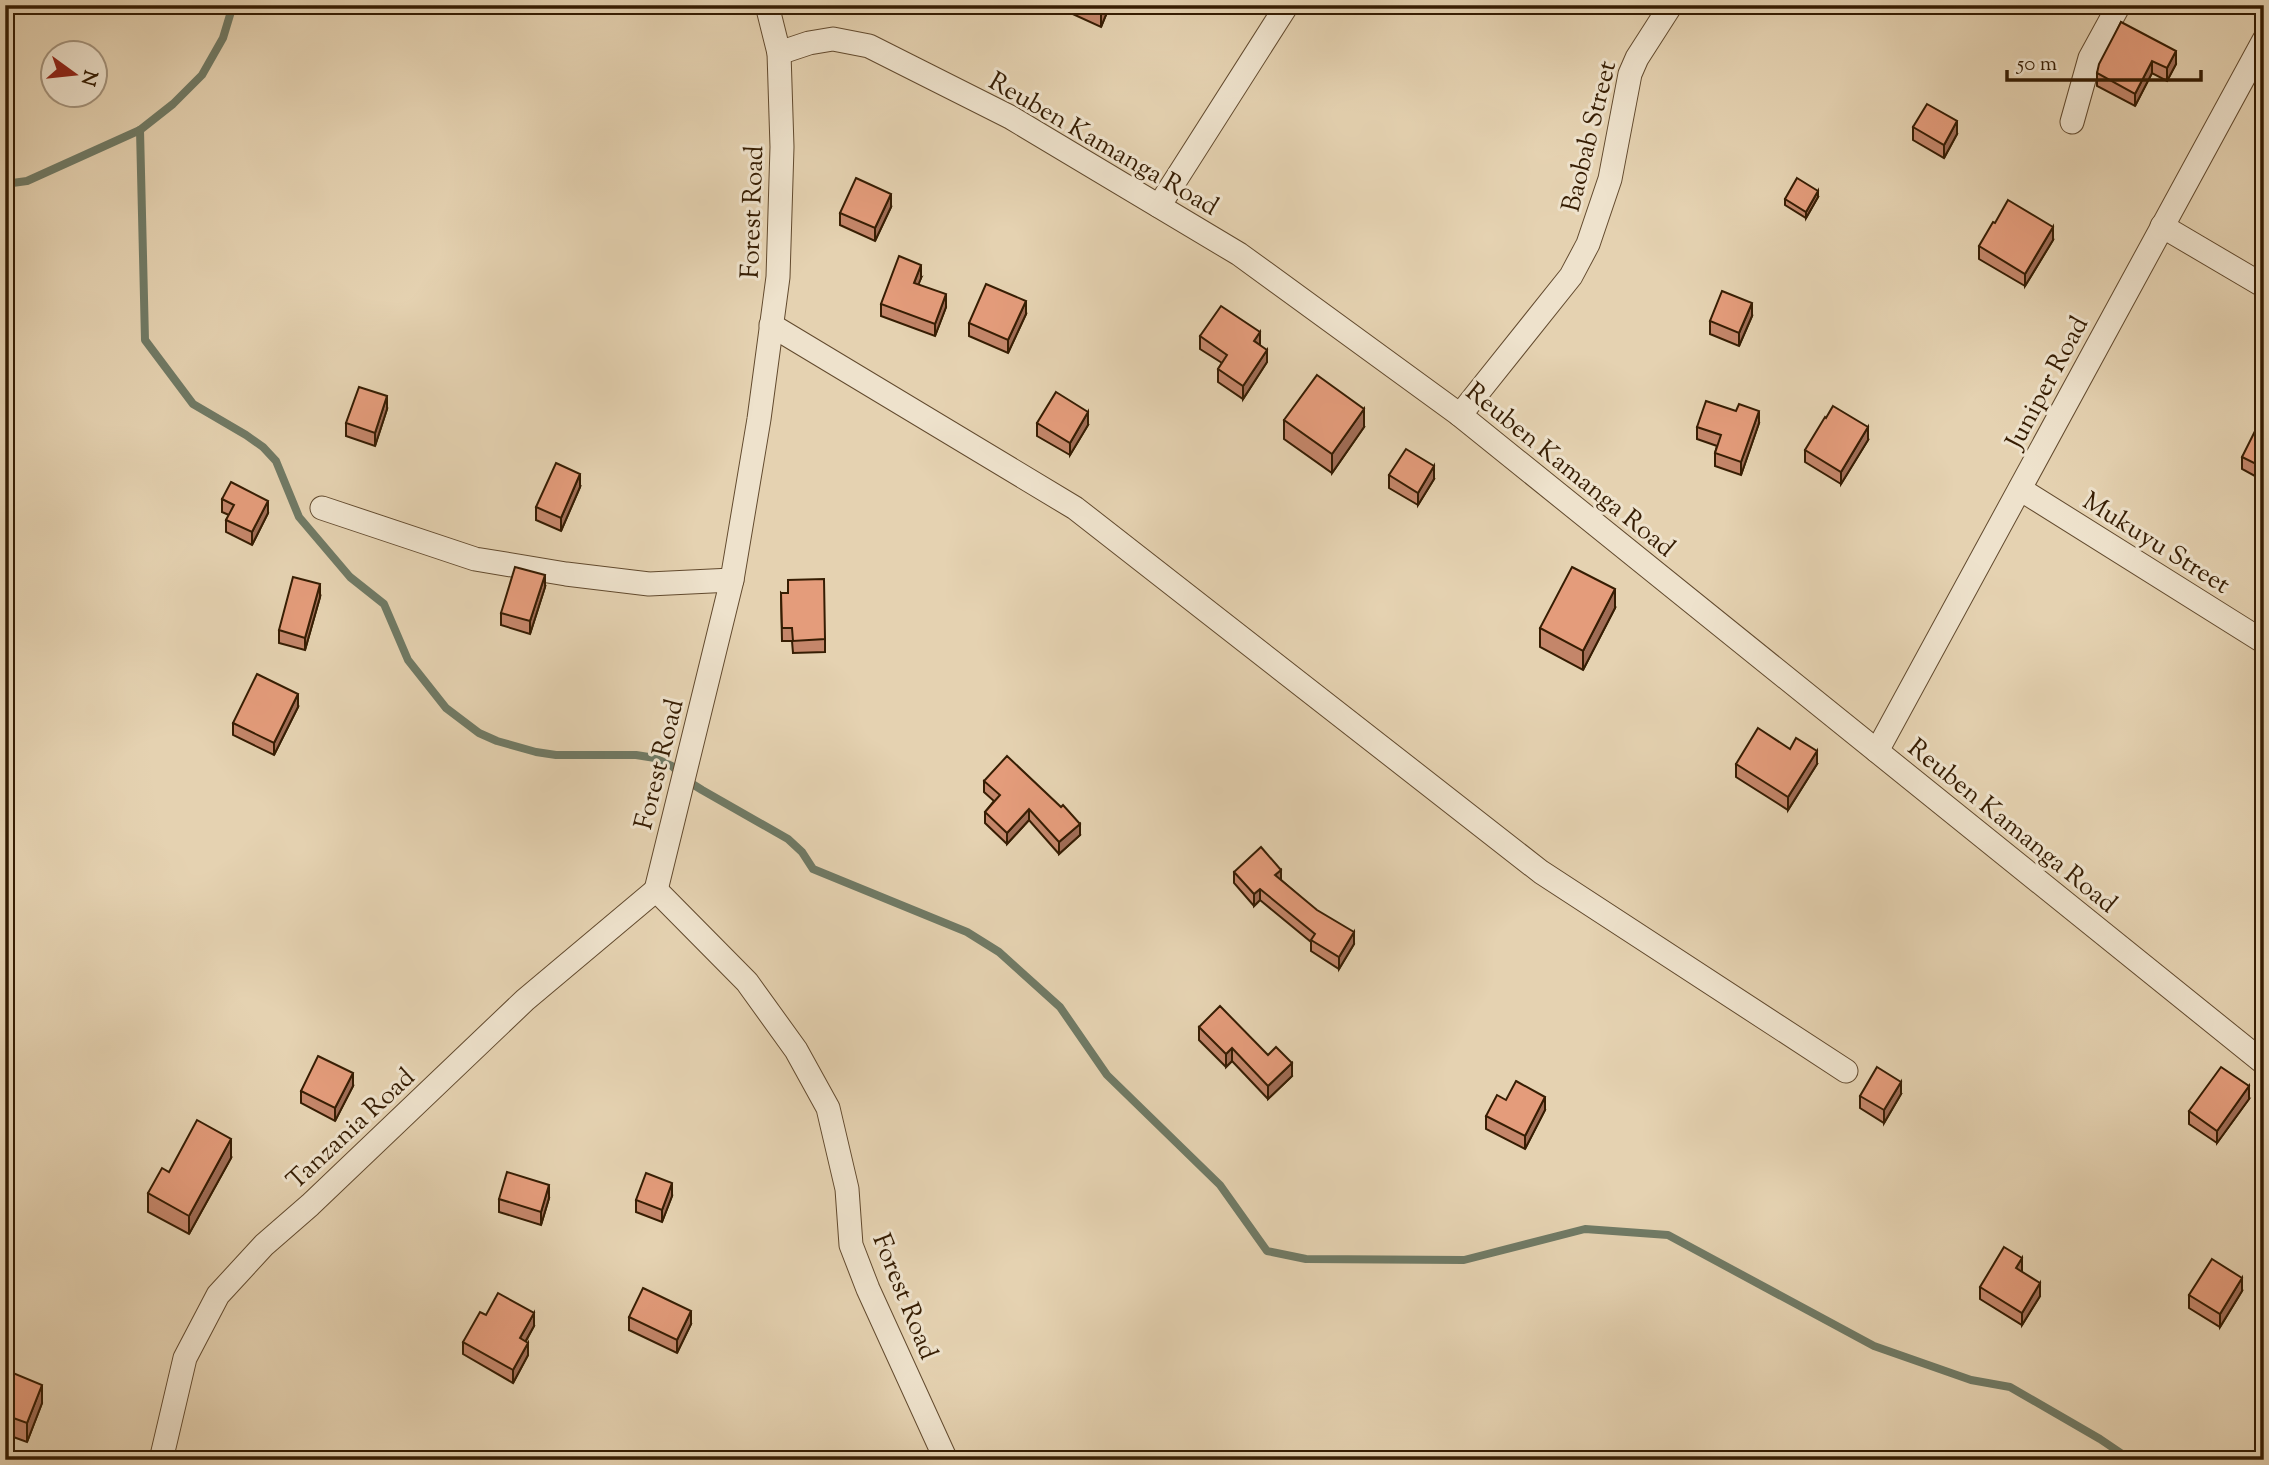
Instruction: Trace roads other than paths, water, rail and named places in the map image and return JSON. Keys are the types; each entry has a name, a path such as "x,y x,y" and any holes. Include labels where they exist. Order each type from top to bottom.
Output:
{"street":[{"name":"Forest Road","path":"767,5 779,53 782,147 778,277 759,419 732,580 656,890 747,982 796,1050 828,1108 847,1189 851,1245 868,1289 946,1460"},
{"path":"1159,206 1287,5"},
{"name":"Baobab Street","path":"1460,415 1572,276 1588,244 1610,179 1630,74 1636,58 1671,5"},
{"path":"2072,122 2090,58 2119,5"},
{"name":"Reuben Kamanga Road","path":"779,53 832,39 869,46 1010,117 1239,254 1460,415 2264,1063"},
{"name":"Juniper Road","path":"1877,751 2264,40"},
{"path":"2162,226 2264,286"},
{"path":"771,325 1075,508 1541,872 1846,1071"},
{"name":"Mukuyu Street","path":"2020,489 2264,642"},
{"path":"322,508 475,559 649,584 732,580"},
{"name":"Tanzania Road","path":"161,1460 185,1358 218,1295 264,1245 310,1205 525,1000 656,890"}],"waterway":[{"path":"5,184 27,181 140,130 173,104 202,75 223,38 233,5"},
{"path":"140,130 145,340 193,404 246,435 276,461 299,517 350,577 384,604 408,660 446,708 479,733 497,741 556,755 636,755 655,758 672,766 686,780 702,790 788,839 802,852 813,869 967,932 999,952 1060,1007 1107,1075 1220,1185 1267,1251 1306,1259 1464,1260 1585,1229 1668,1235 1874,1346 1971,1380 2010,1387 2131,1460"}]}
